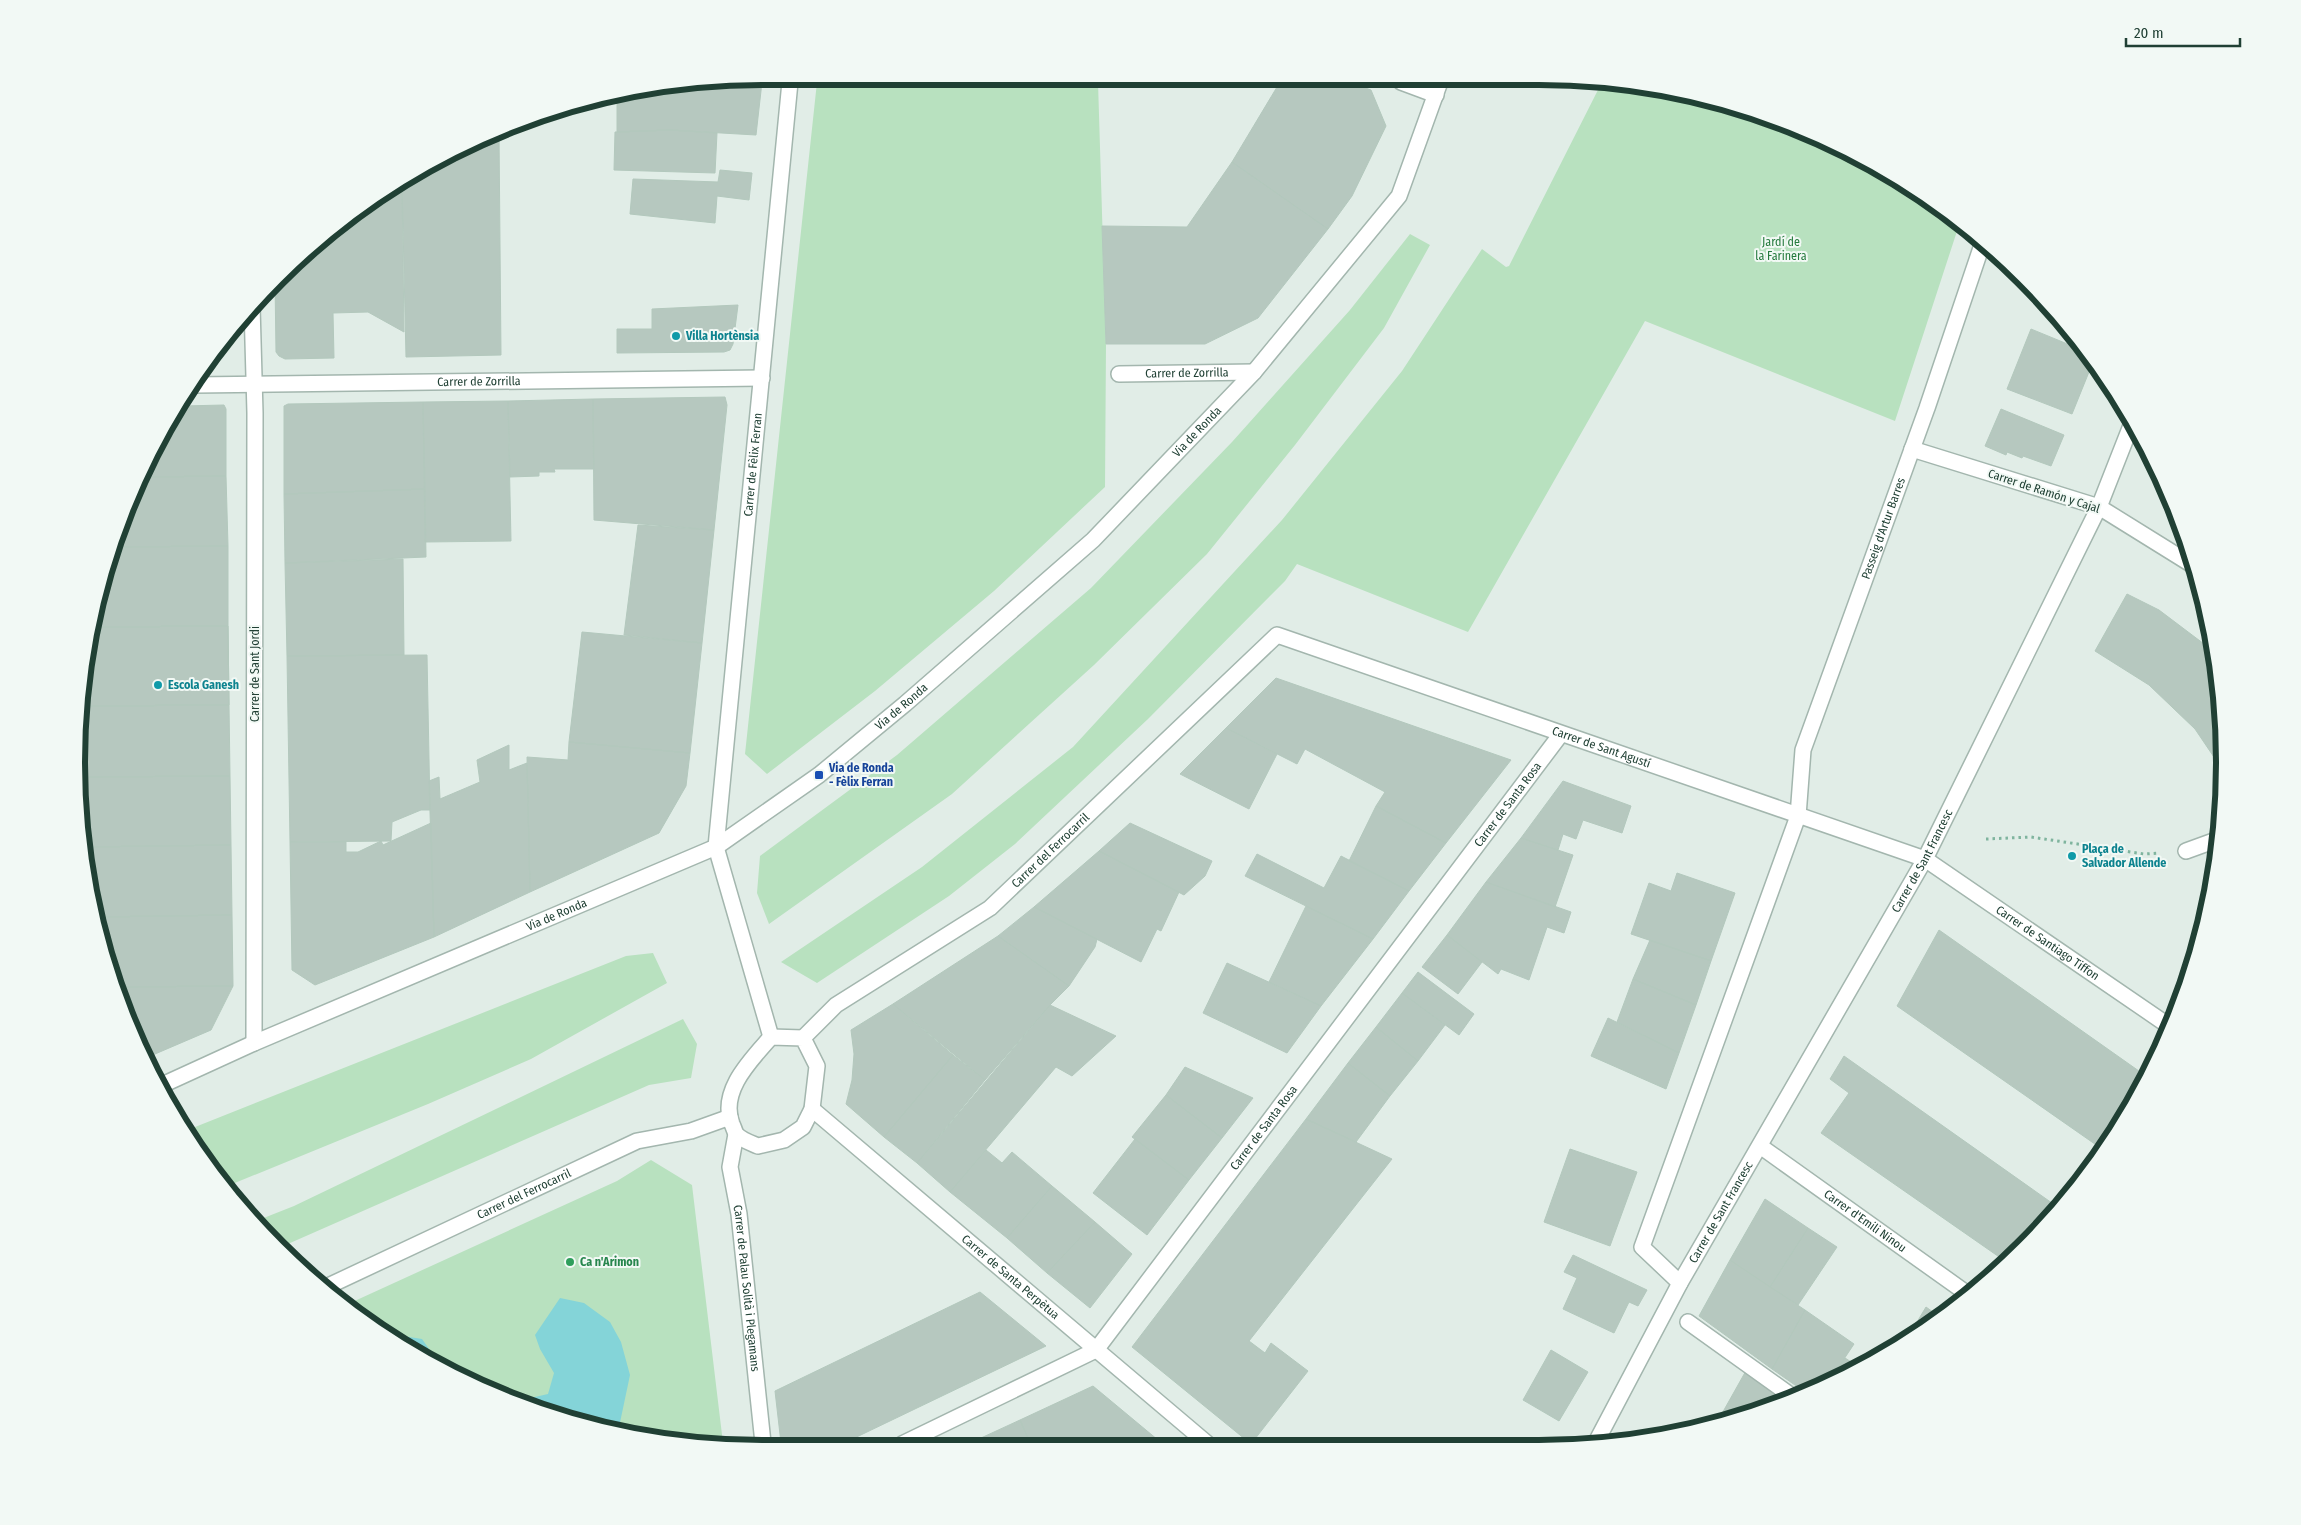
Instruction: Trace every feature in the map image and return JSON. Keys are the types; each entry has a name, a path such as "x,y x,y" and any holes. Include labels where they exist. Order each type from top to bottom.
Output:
{"street":[{"name":"Carrer de Fèlix Ferran","path":"716,847 790,85"},
{"path":"1417,85 1438,89"},
{"name":"Via de Ronda","path":"166,1083 254,1043 716,847 819,775 912,698 1086,546 1254,372 1399,196 1438,89"},
{"name":"Passeig d'Artur Barres","path":"1798,816 1803,750 1912,449 1980,249"},
{"name":"Carrer de Sant Jordi","path":"252,317 254,386 254,1043"},
{"name":"Carrer de Zorrilla","path":"1119,374 1254,372"},
{"name":"Carrer de Zorrilla","path":"200,385 254,386 287,383 762,378"},
{"name":"Carrer de Sant Francesc","path":"1599,1437 1680,1282 1925,859 2099,507 2129,431"},
{"name":"Carrer de Ramón y Cajal","path":"1912,449 2099,507 2185,560"},
{"name":"Carrer de Sant Agustí","path":"1278,635 1925,859"},
{"name":"Carrer del Ferrocarril","path":"803,1038 836,1005 990,908 1278,635"},
{"name":"Carrer de Santa Rosa","path":"910,1440 1096,1350 1561,734"},
{"path":"1680,1282 1642,1247 1798,816"},
{"path":"2186,851 2211,842"},
{"path":"716,847 771,1037"},
{"name":"Carrer de Santiago Tiffon","path":"1925,859 2164,1022"},
{"path":"771,1037 803,1038 817,1066 812,1109 803,1127 784,1140 758,1146 736,1134 730,1118 729,1103 734,1087 748,1064 771,1037"},
{"name":"Carrer de Santa Perpètua","path":"812,1109 1202,1440"},
{"name":"Carrer del Ferrocarril","path":"331,1285 637,1141 691,1131 730,1118"},
{"name":"Carrer de Palau Solità i Plegamans","path":"736,1134 730,1167 739,1214 763,1440"},
{"name":"Carrer d'Emili Ninou","path":"1760,1146 1963,1290"},
{"path":"1688,1322 1787,1392"}],"path":[{"path":"1986,839 2030,837 2144,854 2186,851"}],"green space":[{"path":"817,85 1098,85 1106,344 1105,487 994,591 875,691 767,774 745,754"},
{"name":"Jardí de la Farinera","path":"1599,88 1671,98 1714,108 1798,137 1838,155 1877,176 1915,199 1957,230 1895,421 1645,321 1468,632 1297,564 1285,581 1148,719 1015,844 949,896 817,983 781,962 922,867 1073,747 1282,520 1402,371 1482,249 1506,267 1509,266"},
{"path":"1410,234 1430,245 1384,328 1295,445 1207,554 1094,665 952,794 769,924 757,893 760,856 897,755 1091,588 1232,442 1350,310"},
{"path":"653,953 667,983 531,1059 428,1104 232,1184 192,1128 626,956"},
{"path":"683,1019 697,1044 691,1078 649,1085 286,1245 262,1219 294,1206"},
{"name":"Ca n'Arimon","path":"651,1160 692,1185 723,1439 630,1427 587,1417 545,1404 463,1370 386,1326 353,1302 617,1181"}],"water":[{"path":"560,1298 584,1303 610,1322 621,1342 630,1375 620,1425 587,1417 530,1398 548,1394 554,1373 540,1349 535,1335"},
{"path":"403,1336 422,1339 432,1353 424,1349"}],"building":[{"path":"762,85 756,135 670,130 617,132 617,101 674,91 718,86"},
{"path":"1278,85 1357,85 1371,90 1386,126 1352,196 1328,229 1232,162"},
{"path":"670,130 717,133 715,173 614,170 615,132"},
{"path":"499,139 501,355 406,357 402,189 463,155"},
{"path":"1232,162 1328,229 1258,318 1205,344 1106,344 1102,226 1187,227"},
{"path":"720,170 752,173 749,200 717,196 715,223 630,214 633,179 718,182"},
{"path":"402,189 404,332 368,312 333,313 334,358 285,359 276,352 275,292 316,253 350,225"},
{"name":"Villa Hortènsia","path":"738,305 733,344 730,350 724,352 617,353 617,329 652,329 652,309"},
{"path":"2031,329 2073,346 2090,369 2072,414 2007,389"},
{"path":"725,397 727,405 714,530 594,520 593,399"},
{"path":"593,399 594,469 554,469 555,472 539,472 539,476 510,477 508,401"},
{"path":"508,401 511,541 425,542 423,402"},
{"path":"423,402 425,489 284,494 284,406 288,404"},
{"path":"224,405 226,409 226,476 149,477 155,463 187,406"},
{"path":"2001,409 2064,435 2051,466 2007,452 2006,455 1985,446"},
{"path":"226,476 228,546 120,547 149,477"},
{"path":"425,489 426,557 285,563 284,494"},
{"path":"638,525 714,530 702,643 624,635"},
{"path":"228,546 228,626 99,627 120,547"},
{"path":"403,559 404,655 287,656 285,563"},
{"path":"2127,594 2159,610 2205,645 2215,718 2216,760 2195,729 2149,685 2095,651"},
{"name":"Escola Ganesh","path":"228,626 229,705 87,706 99,627"},
{"name":"Escola Ganesh","path":"228,626 229,705 87,706 99,627"},
{"path":"582,632 702,643 690,753 569,742"},
{"path":"427,655 430,810 421,810 392,822 391,841 290,842 287,656"},
{"path":"1276,678 1511,760 1446,843 1376,806 1385,792 1305,749 1297,764 1226,728"},
{"path":"229,705 230,776 85,777 87,706"},
{"path":"1226,728 1277,754 1249,809 1180,774"},
{"path":"569,742 690,753 686,786 659,833 530,892 527,757 568,760"},
{"path":"509,745 509,770 527,763 530,892 434,937 429,781 439,777 440,799 480,782 477,760"},
{"path":"230,776 231,845 91,847 86,807 85,777"},
{"path":"1563,781 1631,806 1622,833 1583,820 1576,839 1563,834 1558,850 1521,838"},
{"path":"1376,806 1446,843 1409,891 1349,861"},
{"path":"431,823 434,937 315,985 292,970 290,842 346,842 346,852 358,852 381,841 383,845"},
{"path":"1130,823 1212,861 1205,876 1184,895 1099,851"},
{"path":"1521,838 1573,855 1555,907 1486,882"},
{"path":"231,845 232,915 103,917 91,847"},
{"path":"1099,851 1179,892 1161,931 1157,929 1141,962 1034,907"},
{"path":"1257,854 1324,888 1341,856 1409,891 1373,939 1245,876"},
{"path":"1677,873 1735,893 1711,961 1631,934 1649,883 1671,891"},
{"path":"1486,882 1571,912 1564,933 1547,927 1529,980 1501,969 1498,974 1447,935"},
{"path":"1306,906 1373,939 1321,1006 1269,982"},
{"path":"1034,907 1097,939 1095,947 1069,986 998,936"},
{"path":"232,915 233,986 124,987 103,917"},
{"path":"1939,930 2141,1072 2097,1146 1897,1006"},
{"path":"1447,935 1482,962 1458,994 1422,967"},
{"path":"998,936 1069,986 1050,1005 985,1080 893,1004"},
{"path":"1650,940 1711,961 1696,1005 1633,979"},
{"path":"1227,963 1321,1006 1287,1053 1203,1013"},
{"path":"1418,972 1474,1014 1459,1035 1402,993"},
{"path":"1633,979 1696,1005 1679,1053 1617,1022"},
{"path":"233,986 211,1030 152,1055 124,987"},
{"path":"1402,993 1445,1025 1418,1061 1376,1027"},
{"path":"893,1004 953,1055 884,1137 846,1104 852,1080 854,1054 851,1030"},
{"path":"1050,1005 1116,1036 1072,1076 1056,1067 950,1192 917,1163"},
{"path":"1608,1018 1679,1053 1666,1089 1591,1056"},
{"path":"1376,1027 1418,1061 1390,1096 1348,1063"},
{"path":"953,1055 985,1080 917,1163 884,1137"},
{"path":"1844,1056 2053,1203 2018,1242 2001,1258 1821,1133 1849,1093 1830,1079"},
{"path":"1348,1063 1390,1096 1356,1142 1306,1119"},
{"path":"1185,1067 1253,1098 1222,1138 1166,1095"},
{"path":"1166,1095 1222,1138 1189,1180 1132,1137"},
{"path":"1306,1119 1392,1159 1249,1341 1265,1353 1271,1343 1308,1371 1254,1440 1246,1440 1132,1347"},
{"path":"1135,1139 1189,1180 1147,1235 1093,1193"},
{"path":"1570,1149 1637,1172 1610,1246 1544,1222"},
{"path":"986,1150 1002,1163 1012,1152 1052,1186 1007,1238 950,1192"},
{"path":"1052,1186 1095,1222 1047,1273 1007,1238"},
{"path":"1765,1199 1808,1228 1770,1287 1730,1260"},
{"path":"1095,1222 1132,1254 1090,1308 1047,1273"},
{"path":"1808,1228 1837,1247 1798,1305 1770,1287"},
{"path":"1573,1255 1647,1290 1638,1306 1629,1302 1614,1333 1563,1309 1577,1278 1564,1272"},
{"path":"1730,1260 1805,1310 1772,1369 1699,1316"},
{"path":"980,1292 1046,1346 850,1440 781,1440 775,1391"},
{"path":"1926,1307 1934,1312 1915,1326"},
{"path":"1805,1310 1854,1344 1836,1371 1799,1388 1772,1369"},
{"path":"1551,1350 1588,1372 1559,1421 1523,1400"},
{"path":"1845,1358 1852,1362 1838,1370 1836,1371"},
{"path":"1747,1369 1782,1394 1756,1404 1721,1415"},
{"path":"1093,1386 1158,1440 1029,1440 1020,1420"},
{"path":"1020,1420 1029,1440 977,1440"}],"place":[{"name":"Villa Hortènsia","path":"676,336"},
{"name":"Escola Ganesh","path":"158,685"},
{"name":"Via de Ronda - Fèlix Ferran","path":"819,775"},
{"name":"Plaça de Salvador Allende","path":"2072,856"},
{"name":"Ca n'Arimon","path":"570,1262"}]}
